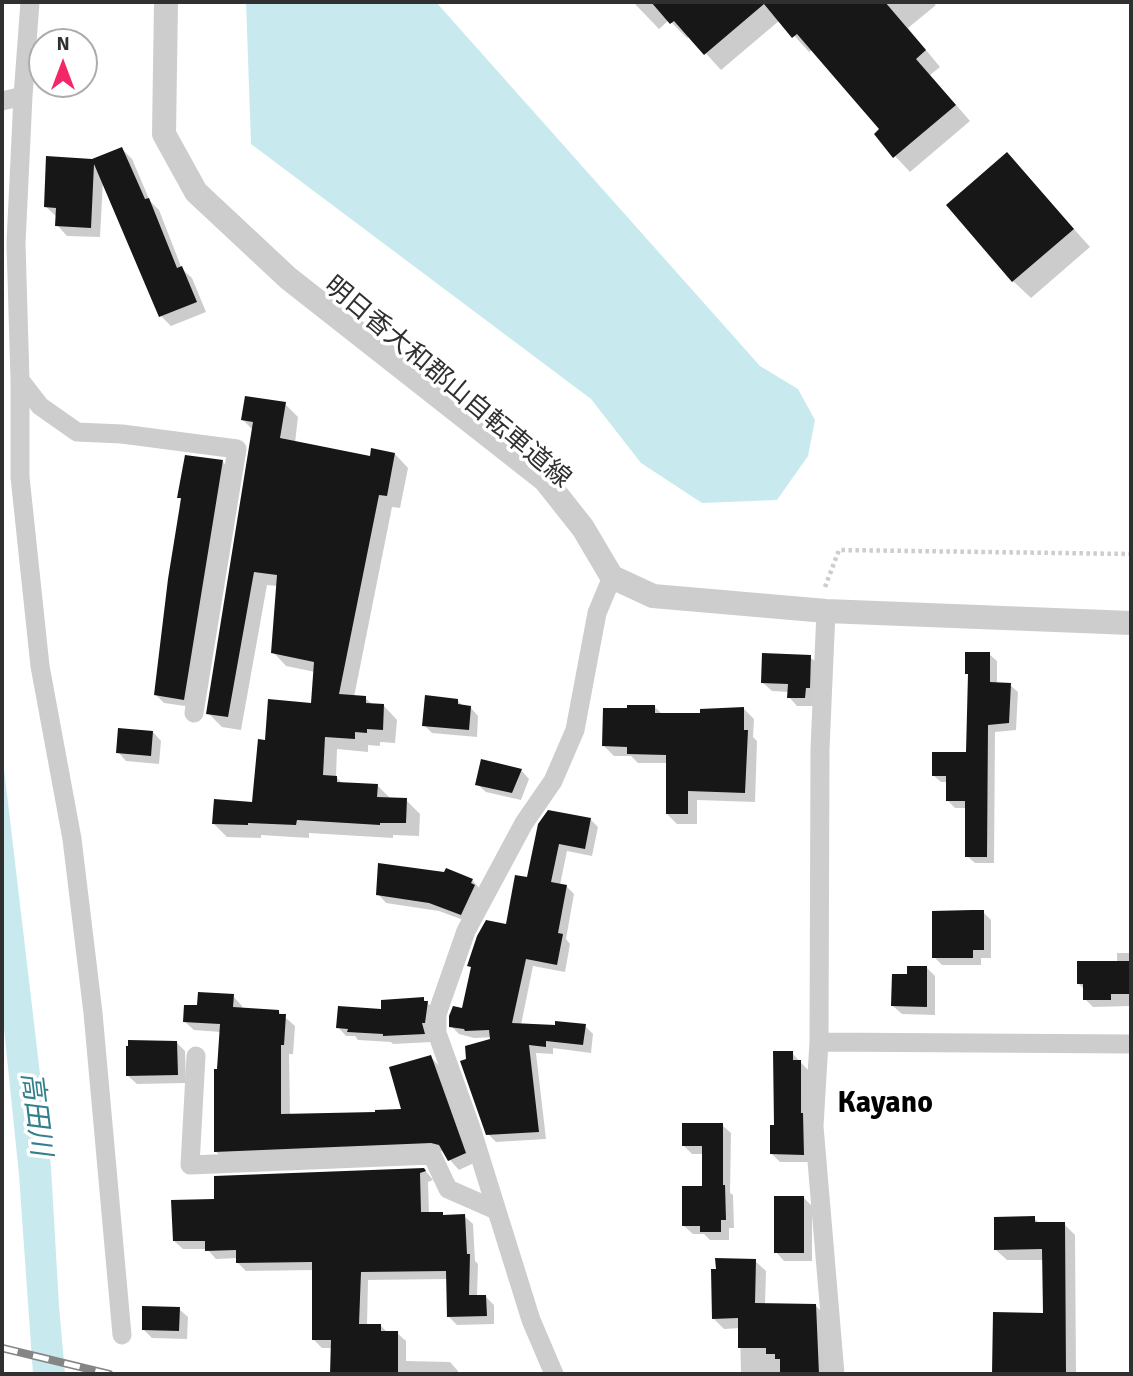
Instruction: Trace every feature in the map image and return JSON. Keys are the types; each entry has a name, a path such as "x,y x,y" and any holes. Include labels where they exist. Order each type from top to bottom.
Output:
{"street":[{"path":"30,2 16,243 20,477 40,666 72,839 93,1013 122,1335"},
{"path":"166,2 164,134 195,192 288,278 545,480 583,528 612,577 653,596 824,602 1131,623"},
{"path":"2,101 23,96"},
{"path":"20,380 40,406 77,432 122,434 237,449 194,713"},
{"path":"554,1374 530,1320 472,1131 437,1033 437,1014 466,931 524,823 553,781 575,730 597,613 612,577"},
{"path":"824,602 820,749 819,1042 814,1126 835,1374"},
{"path":"819,1042 1131,1044"},
{"path":"195,1056 190,1165 432,1155 448,1189 496,1209"}],"path":[{"path":"824,602 839,550 1131,554"}],"water":[{"path":"246,2 436,2 760,366 798,389 815,420 808,456 777,500 702,503 641,463 591,399 251,144"},
{"name":"高田川","path":"2,752 51,1167 65,1374 33,1374 19,1175 2,1009"}],"building":[{"path":"651,2 885,2 926,50 916,59 956,105 893,158 874,134 879,129 797,34 792,38 764,4 704,55 674,21 670,24"},
{"path":"122,147 145,199 149,198 177,268 182,266 197,302 159,317 94,164 91,228 55,226 56,208 44,207 46,156 92,159"},
{"path":"1007,152 1074,229 1012,282 946,205"},
{"path":"245,396 286,402 280,438 370,456 371,448 395,453 387,496 379,495 339,694 366,696 366,703 384,704 383,730 367,729 367,733 355,732 355,739 325,737 323,775 337,776 337,782 378,784 377,797 407,798 406,823 380,825 297,820 296,825 212,824 214,799 252,802 258,739 265,740 268,699 311,703 314,662 271,653 277,575 254,572 228,717 206,714 253,422 241,420"},
{"path":"185,455 223,460 184,700 154,695 181,498 177,498"},
{"path":"965,652 990,652 990,682 1011,683 1009,723 988,725 987,857 965,857 965,801 946,801 946,776 932,776 932,752 966,752 968,674 965,674"},
{"path":"762,653 811,655 810,688 806,688 805,698 787,698 788,684 761,683"},
{"path":"425,695 458,699 458,704 471,706 469,730 422,726"},
{"path":"627,705 655,705 655,713 700,713 700,709 744,707 744,730 748,730 745,793 688,791 688,814 666,814 666,755 627,754 627,747 602,746 603,708 627,708"},
{"path":"118,728 153,731 151,756 116,753"},
{"path":"481,759 522,769 512,793 475,785"},
{"path":"548,810 591,818 585,849 559,844 551,882 567,885 558,933 563,934 557,965 526,959 512,1023 555,1025 555,1021 586,1024 583,1045 546,1041 546,1047 529,1045 539,1132 486,1135 460,1061 466,1059 465,1046 490,1039 489,1030 465,1031 449,1027 449,1016 453,1006 462,1008 471,967 467,966 477,936 486,920 506,924 515,875 527,877 538,824"},
{"path":"378,863 444,872 446,868 473,879 471,883 475,885 461,915 429,903 376,895"},
{"path":"984,910 984,950 973,950 973,958 932,958 932,911"},
{"path":"1077,961 1131,961 1131,994 1111,994 1111,1000 1083,1000 1083,984 1077,984"},
{"path":"907,966 927,966 927,1007 891,1006 892,974 907,974"},
{"path":"198,992 234,994 233,1007 279,1010 279,1014 286,1014 284,1045 281,1045 281,1114 401,1109 389,1067 431,1055 466,1153 448,1161 439,1145 431,1143 214,1152 214,1069 217,1069 220,1024 183,1022 184,1005 197,1005"},
{"path":"424,997 424,1001 428,1001 425,1023 422,1023 425,1034 383,1036 336,1028 338,1006 381,1009 381,1000"},
{"path":"128,1040 177,1041 178,1075 126,1076"},
{"path":"773,1051 793,1051 793,1060 801,1060 804,1155 770,1154 770,1125 774,1125"},
{"path":"682,1123 723,1123 726,1220 721,1220 721,1232 700,1232 700,1226 682,1226 682,1186 702,1186 702,1146 682,1146"},
{"path":"424,1168 426,1171 420,1173 421,1212 465,1214 467,1254 470,1254 469,1295 486,1295 487,1316 447,1317 446,1271 361,1272 359,1324 381,1324 381,1331 398,1331 398,1374 330,1374 331,1340 312,1340 312,1262 236,1263 236,1250 205,1251 205,1241 173,1241 171,1200 214,1199 214,1176"},
{"path":"774,1196 804,1196 804,1253 774,1253"},
{"path":"1035,1216 1035,1222 1065,1222 1066,1374 992,1374 993,1312 1043,1313 1042,1249 994,1250 994,1217"},
{"path":"715,1258 756,1259 755,1303 816,1304 819,1374 780,1374 780,1359 775,1359 775,1354 766,1354 766,1348 738,1348 738,1318 712,1319 711,1269 716,1269"},
{"path":"142,1306 180,1307 179,1331 142,1330"}],"railway":[{"path":"2,1348 109,1374"}],"district":[{"name":"Kayano","path":"885,1104"}]}
